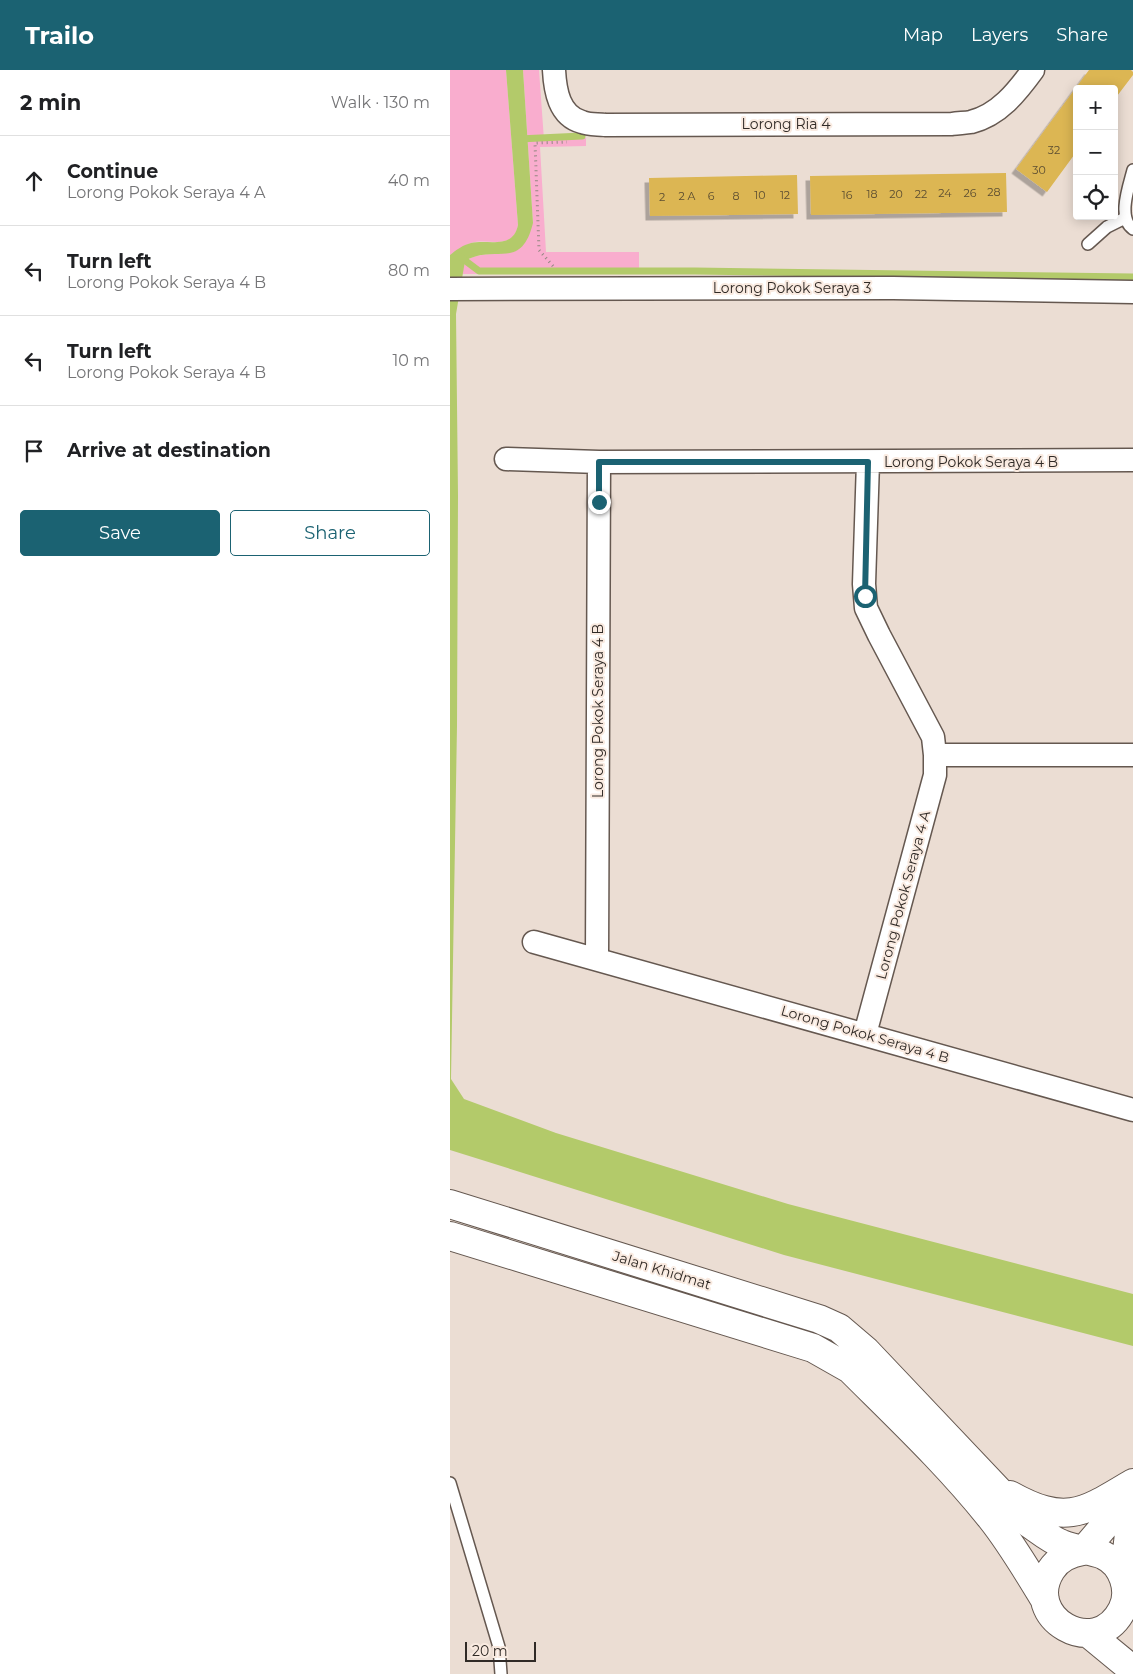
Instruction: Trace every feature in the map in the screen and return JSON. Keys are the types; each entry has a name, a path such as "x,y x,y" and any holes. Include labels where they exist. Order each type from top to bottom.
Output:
{"street":[{"name":"Lorong Ria 4","path":"554,70 560,104 568,115 581,122 615,125 952,124 972,122 1005,104 1018,91 1033,70"},
{"name":"Lorong Pokok Seraya 3","path":"450,289 893,288 1133,292"},
{"name":"Lorong Pokok Seraya 4 B","path":"506,459 599,462 1133,460"},
{"name":"Lorong Pokok Seraya 4 B","path":"597,959 599,462"},
{"name":"Lorong Pokok Seraya 4 A","path":"865,1034 935,775 936,755 933,737 866,608 864,584 868,462"},
{"path":"936,755 1133,755"},
{"name":"Lorong Pokok Seraya 4 B","path":"534,942 1133,1110"},
{"name":"Jalan Khidmat","path":"450,1204 819,1319 839,1328 866,1351 1030,1524 1061,1544 1082,1551"},
{"path":"450,1236 812,1348 838,1361 850,1369 939,1459 990,1517 1020,1559 1045,1600 1051,1615 1062,1626 1077,1633 1101,1630 1111,1624 1120,1614 1127,1598 1132,1492"},
{"path":"992,1483 1023,1501 1046,1510 1062,1513 1079,1512 1132,1492"},
{"path":"1082,1551 1132,1492"},
{"path":"1045,1600 1046,1579 1053,1566 1064,1557 1082,1551 1105,1556 1116,1566 1127,1598"},
{"path":"1088,1633 1133,1670"}],"lane":[{"path":"1133,170 1127,194 1125,218 1128,226 1133,229"},
{"path":"1088,244 1107,227 1125,218"},
{"path":"450,1483 499,1647 501,1674"}],"path":[{"path":"554,267 539,250 535,143 573,142"}],"shaded area":[{"path":"450,70 506,70 518,225 511,238 505,241 471,243 450,255"},
{"path":"506,70 523,70 533,223 528,238 522,247 514,252 476,256 465,261 456,314 458,496 457,726 451,1079 464,1099 556,1133 788,1204 1133,1294 1133,1346 784,1255 450,1150 450,255 471,243 505,241 511,238 518,225"},
{"path":"523,70 539,70 544,140 586,138 586,146 540,147 546,252 639,252 639,273 462,274 465,261 486,254 500,254 533,223"}],"building":[{"path":"1089,70 1131,70 1133,72 1133,75 1118,95 1118,85 1078,85"},
{"path":"1073,92 1073,156 1047,192 1016,169"},
{"path":"1006,173 1007,212 811,215 810,176"},
{"path":"797,175 798,214 650,216 649,178"}],"waterway":[{"path":"519,139 582,136"},
{"path":"459,256 479,271 695,271 1133,277"}],"route":[{"path":"599,502 599,462 868,462 865,596"}]}
